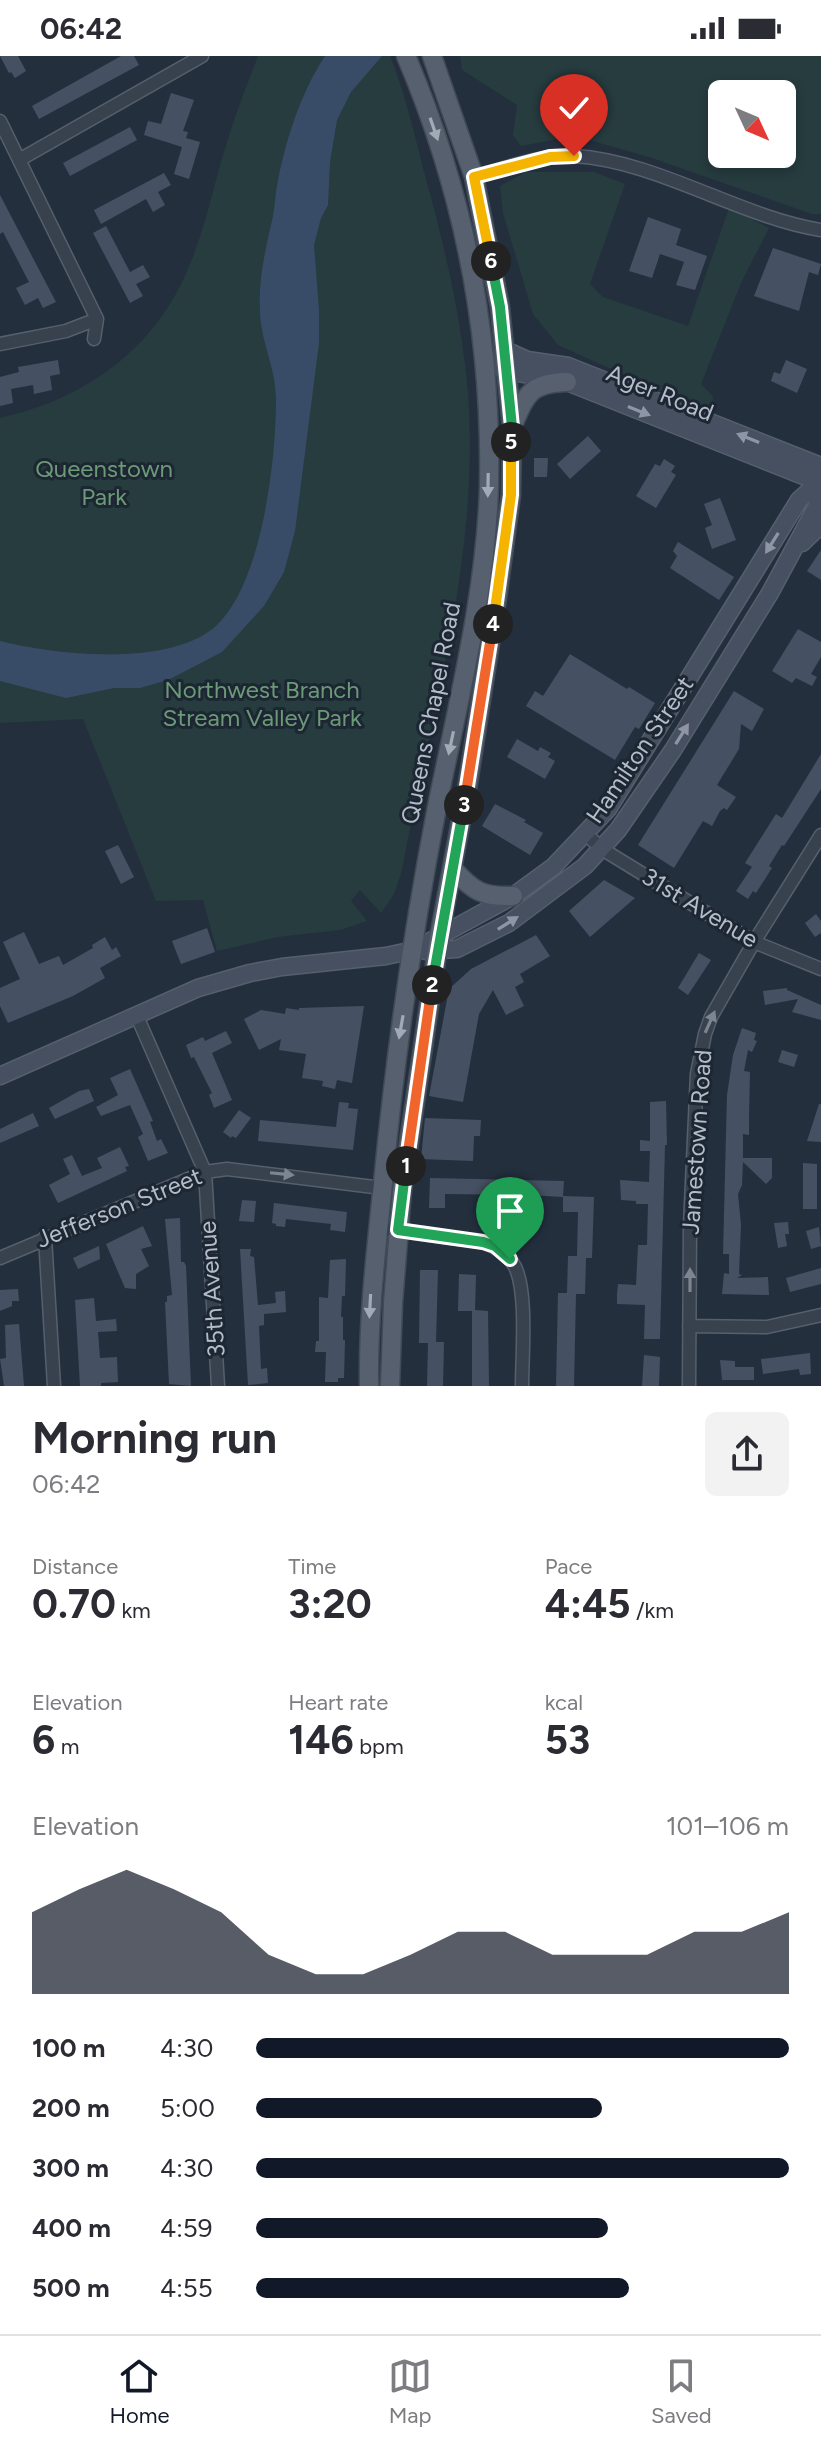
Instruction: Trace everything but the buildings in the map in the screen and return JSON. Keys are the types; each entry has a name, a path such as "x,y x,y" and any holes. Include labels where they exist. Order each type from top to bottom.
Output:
{"main road":[{"name":"Queens Chapel Road","path":"369,1386 372,1275 389,1111 425,874 458,706 487,526 489,483 483,352 475,278 441,149 406,56"},
{"name":"Queens Chapel Road","path":"390,1386 398,1230 438,945 453,869 511,495 512,427 500,307 474,177 432,56"},
{"name":"Ager Road","path":"503,349 527,360 568,366 821,466"},
{"name":"Ager Road","path":"483,352 492,364 507,371 567,382 821,482"},
{"path":"512,427 531,390 547,382 567,382"},
{"name":"Hamilton Street","path":"438,945 553,867 608,809 799,500 821,482"},
{"name":"Hamilton Street","path":"1,1072 198,988 250,973 318,962 386,956 438,945 465,946 509,923 558,889 602,849 655,777 790,556 817,506 821,482"},
{"path":"790,556 821,525"},
{"path":"453,869 471,889 496,897 513,896"}],"street":[{"path":"19,160 202,56"},
{"path":"2,128 97,319 94,339"},
{"path":"474,177 550,157 594,158 780,220 821,230"},
{"path":"0,344 66,331 97,319"},
{"name":"31st Avenue","path":"586,834 602,849 754,942 821,969"},
{"name":"Jamestown Road","path":"689,1386 690,1225 697,1074 702,1048 711,1017 821,835"},
{"name":"35th Avenue","path":"136,1014 205,1172 218,1386"},
{"name":"Jefferson Street","path":"0,1258 205,1172 227,1169 382,1188"},
{"path":"377,1228 483,1242 495,1246 510,1259 519,1275 521,1287 522,1386"},
{"path":"45,1237 54,1386"},
{"path":"689,1326 767,1327 821,1315"}],"green space":[{"name":"Northwest Branch Stream Valley Park","path":"258,56 390,56 410,117 452,285 468,393 470,454 467,514 450,635 401,874 394,894 381,913 360,890 351,901 367,921 340,930 278,937 217,951 203,900 156,901 83,719 0,723 0,418 61,398 89,383 138,345 158,321 176,294 190,264 232,126"},
{"path":"460,56 821,56 821,214 812,214 652,158 593,141 563,138 521,146 513,135 517,105 462,70"},
{"path":"526,172 594,172 625,184 590,284 603,297 688,326 729,208 769,228 741,283 701,384 713,396 712,409 706,412 558,345 533,314 503,213 500,186"}],"water":[{"path":"325,56 382,56 351,92 337,120 330,162 328,205 314,245 319,343 295,531 284,572 264,606 222,652 168,680 140,688 114,688 66,698 0,681 0,641 81,653 143,653 172,648 197,639 217,625 245,580 263,519 275,425 274,377 261,323 263,263 289,136 308,86"}],"route":[{"path":"510,1259 495,1246 483,1242 398,1230 437,952 468,783 511,495 512,427 500,307 474,177 550,157 574,156"}],"park label":[{"name":"Queenstown Park","path":"104,483"}]}
